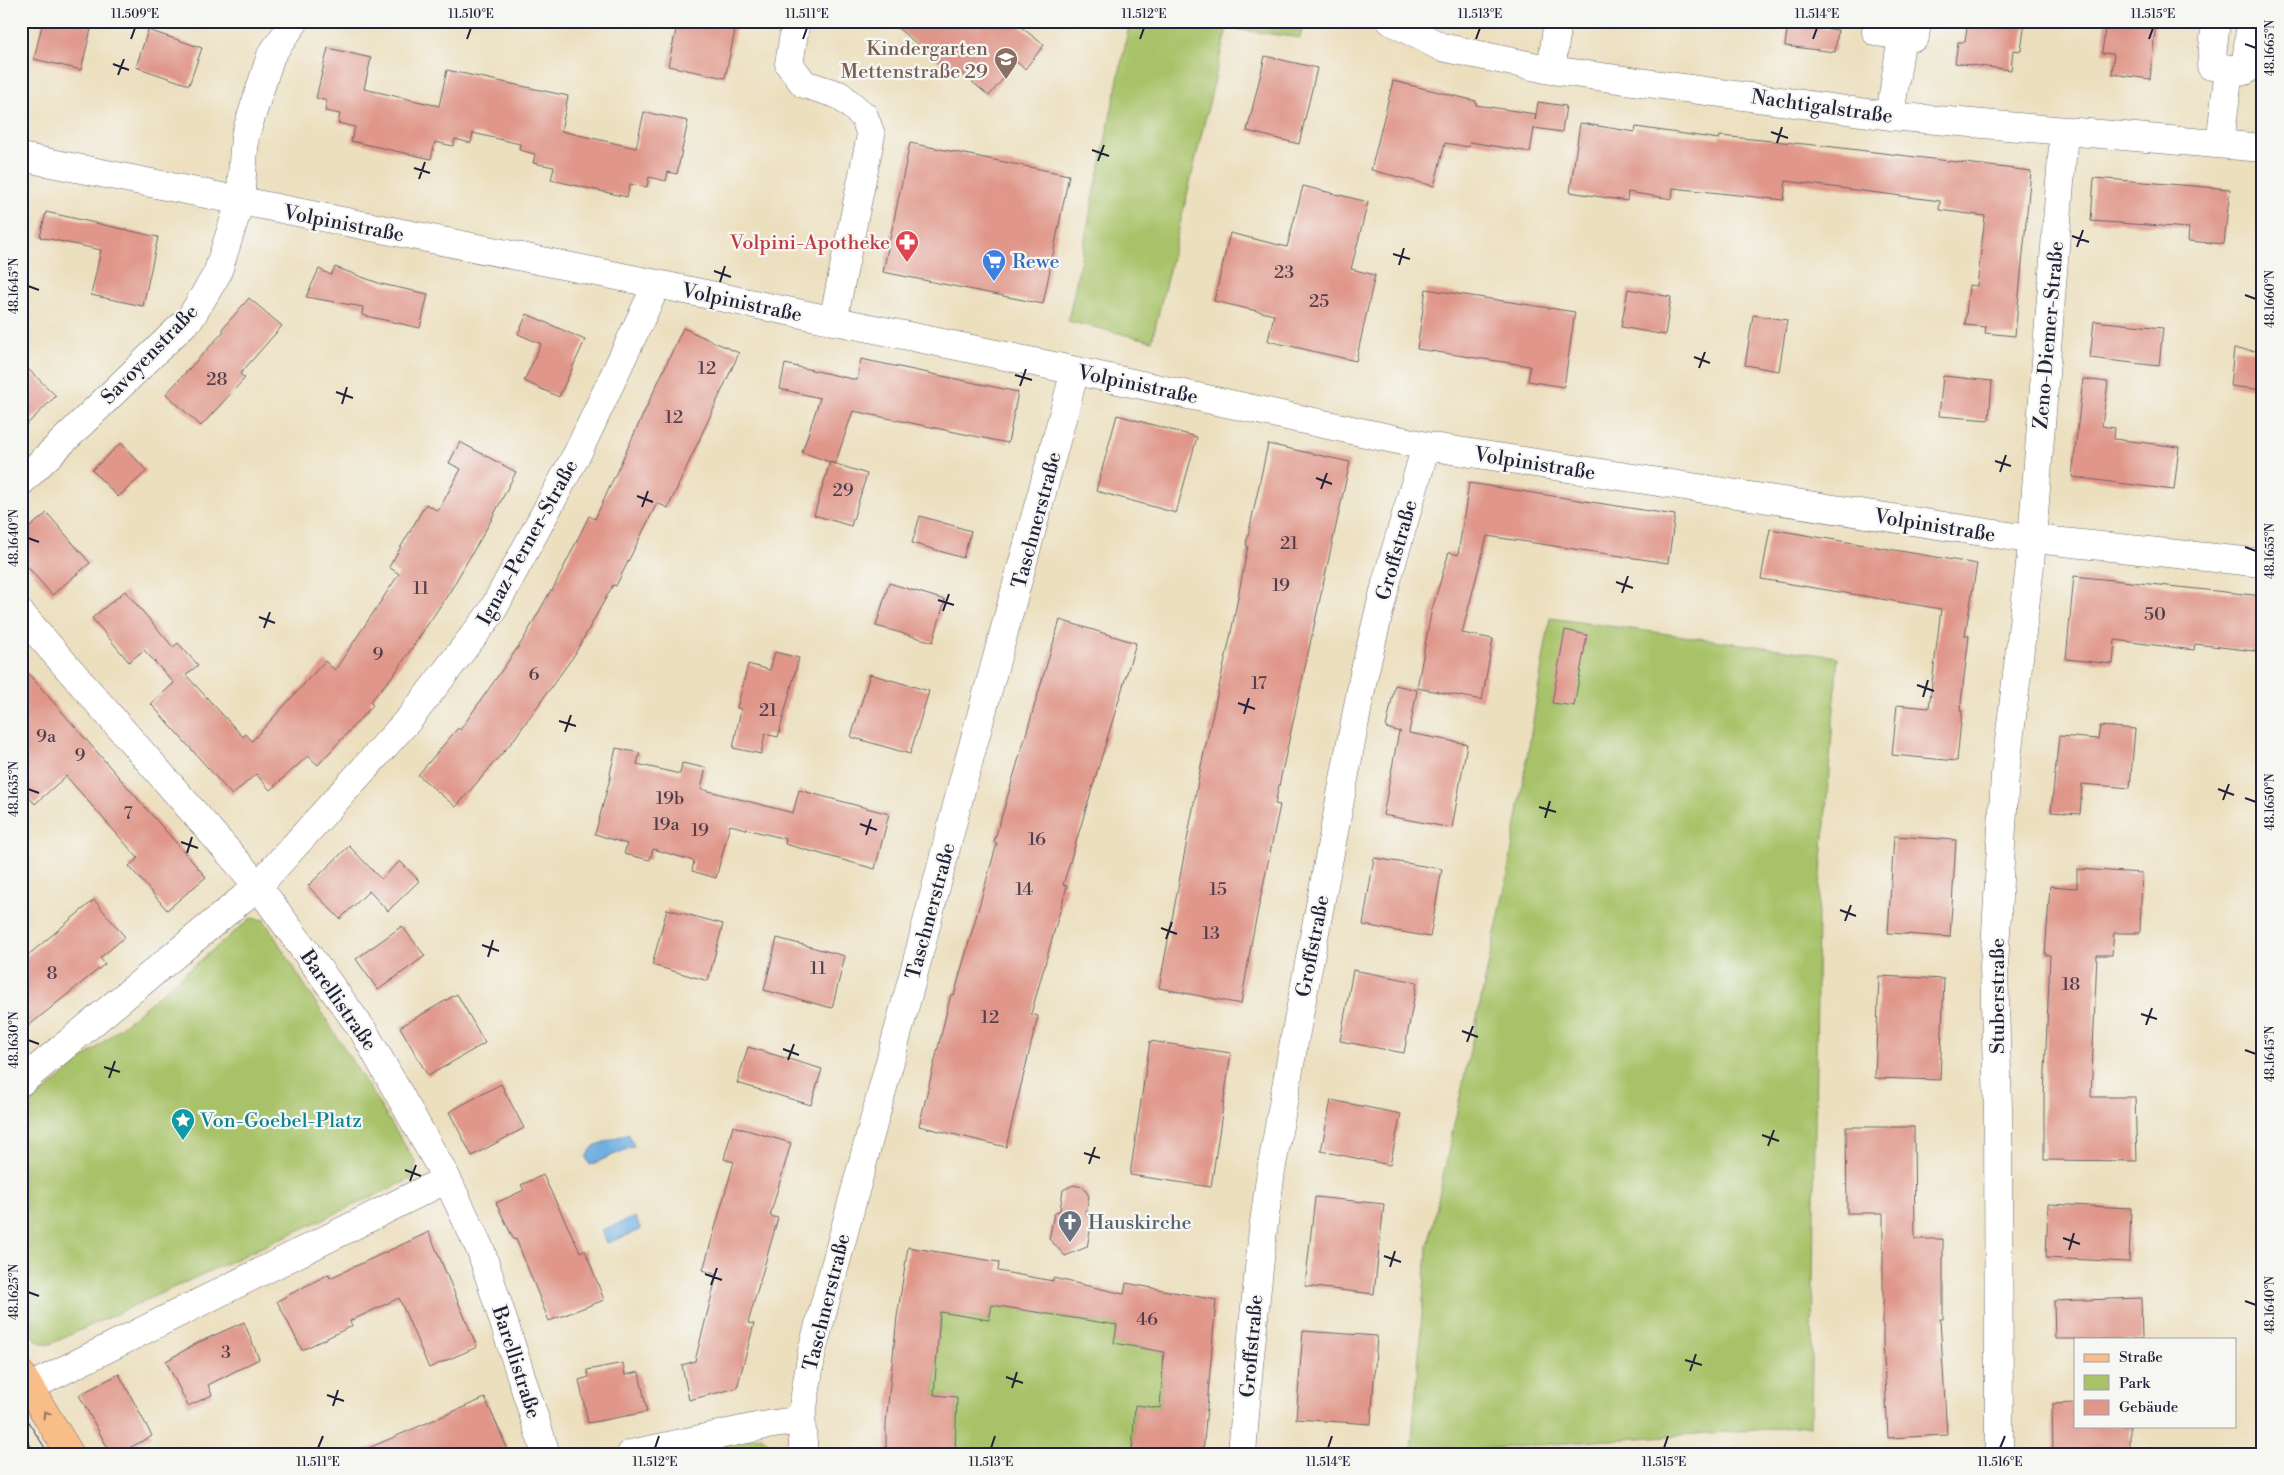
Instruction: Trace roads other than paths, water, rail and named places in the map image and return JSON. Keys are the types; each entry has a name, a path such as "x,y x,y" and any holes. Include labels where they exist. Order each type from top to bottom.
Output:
{"main road":[{"path":"26,1380 70,1454"}],"street":[{"name":"Savoyenstraße","path":"21,482 191,317 217,274 240,202 246,136 271,55 295,21"},
{"path":"796,21 789,64 804,84 839,95 864,116 871,135 833,321"},
{"name":"Nachtigalstraße","path":"1391,21 1441,47 1551,70 1890,116 2263,148"},
{"path":"1551,70 1558,21"},
{"path":"1878,21 1876,32 1910,28 1890,116"},
{"path":"2216,21 2211,66 2245,71 2251,21"},
{"path":"2220,143 2229,69"},
{"name":"Zeno-Diemer-Straße","path":"2031,539 2064,132"},
{"name":"Volpinistraße","path":"21,158 658,284 1426,446 2031,539 2263,563"},
{"name":"Ignaz-Perner-Straße","path":"258,886 410,718 491,613 578,452 658,284"},
{"name":"Taschnerstraße","path":"804,1454 801,1420 812,1351 963,782 1075,371"},
{"name":"Groffstraße","path":"1242,1454 1248,1365 1263,1230 1271,1171 1299,1014 1364,674 1386,583 1426,446"},
{"name":"Stuberstraße","path":"1999,1454 1998,1119 1994,967 2005,775 2030,566 2031,539"},
{"name":"Barellistraße","path":"21,614 258,886 364,1032 447,1179 481,1251 546,1454"},
{"path":"21,1082 258,886"},
{"path":"26,1380 447,1179"},
{"path":"631,1454 761,1426 801,1420"}],"water":[{"path":"628,1133 634,1146 590,1165 586,1157 594,1146"},
{"path":"635,1217 641,1230 607,1243 602,1230"}],"tram line":[{"path":"21,1411 49,1454"},
{"path":"21,1431 36,1454"}],"place":[{"name":"Kindergarten Mettenstraße 29","path":"1006,80"},
{"name":"Volpini-Apotheke","path":"907,263"},
{"name":"Rewe","path":"994,282"},
{"name":"Von-Goebel-Platz","path":"183,1141"},
{"name":"Hauskirche","path":"1070,1243"}]}
